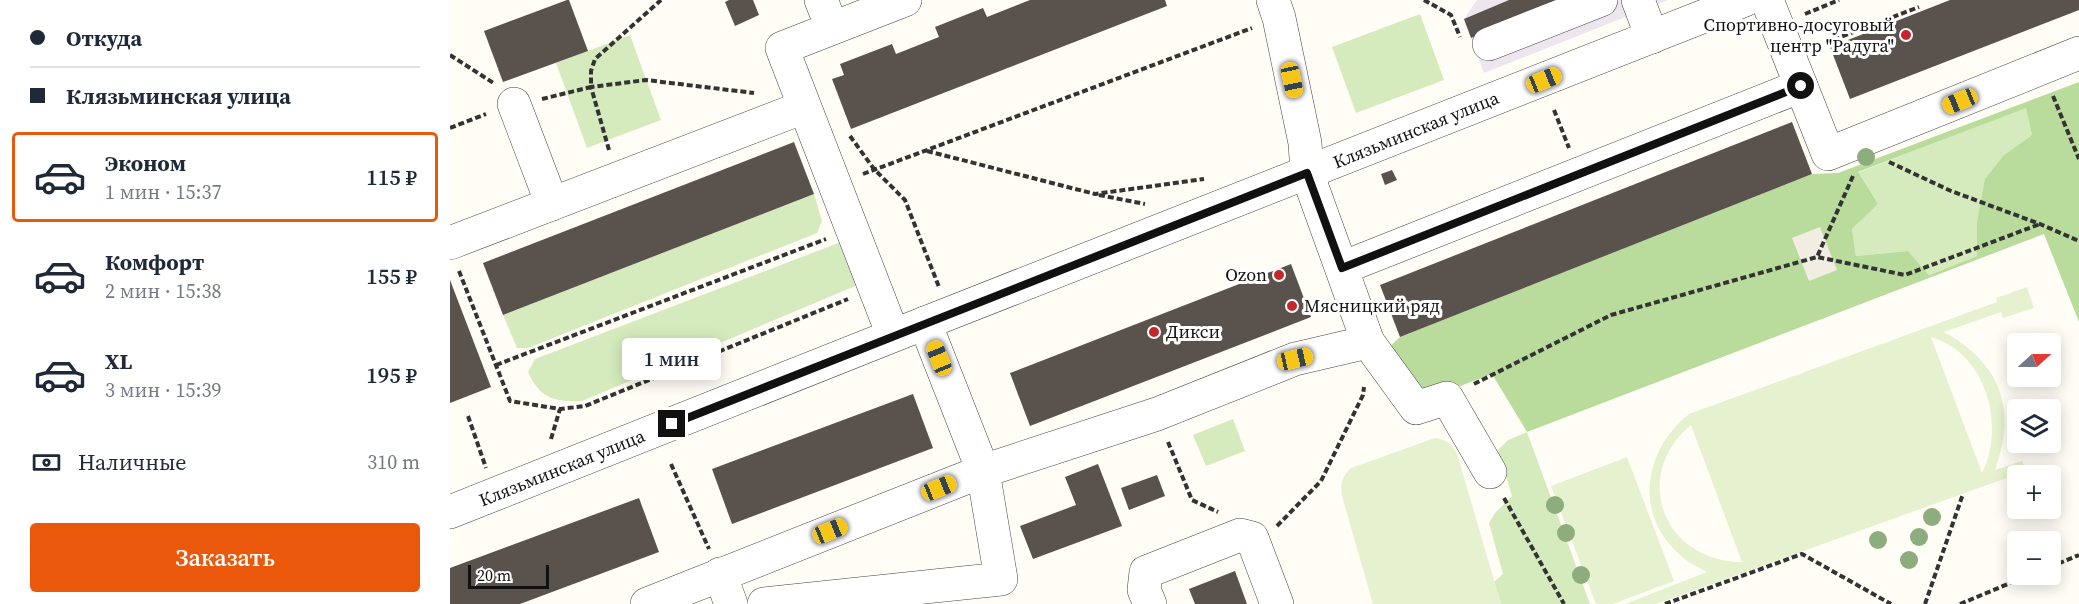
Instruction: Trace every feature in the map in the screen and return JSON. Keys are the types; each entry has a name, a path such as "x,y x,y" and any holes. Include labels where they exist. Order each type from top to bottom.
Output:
{"street":[{"path":"893,335 782,48 827,14 905,0"},
{"path":"1489,44 1602,0"},
{"path":"1638,0 1652,37"},
{"name":"Клязьминская улица","path":"450,512 925,322 1745,0"},
{"path":"1276,9 1305,143 1307,173 1368,342 1416,408 1447,398 1490,471"},
{"path":"1771,13 1828,154 1861,147 2079,53"},
{"path":"1342,268 1801,86"},
{"path":"514,104 552,204"},
{"path":"454,256 552,204 804,107"},
{"path":"764,604 1001,579 983,471 925,322"},
{"path":"647,604 983,471 1157,414 1295,359 1368,342"},
{"path":"1150,604 1144,590 1146,572 1240,535 1252,538 1277,604"},
{"path":"720,574 731,604"}],"path":[{"path":"619,178 605,141 591,87 591,71 595,59 661,0"},
{"path":"1424,0 1451,15"},
{"path":"1771,13 1839,0"},
{"path":"1788,57 1920,7"},
{"path":"834,186 1276,9"},
{"path":"450,55 500,87 514,104"},
{"path":"2041,68 2079,159"},
{"path":"450,128 514,104 591,87 646,80 764,94 804,107"},
{"path":"1554,110 1580,174"},
{"path":"848,132 874,169 905,200 940,287"},
{"path":"1817,257 1861,147 1952,191 2079,241"},
{"path":"926,151 1095,194 1148,205"},
{"path":"1095,194 1208,178"},
{"path":"1447,398 1611,315 1817,257 1905,275 2040,224"},
{"path":"496,365 852,229"},
{"path":"454,256 510,401 560,409 585,406 875,288"},
{"path":"1252,538 1267,536 1321,481 1363,395 1368,342"},
{"path":"1157,414 1192,500 1224,515"},
{"path":"468,416 489,474"},
{"path":"671,464 720,574"},
{"path":"1490,471 1564,604"},
{"path":"1925,604 1963,494"},
{"path":"1665,604 1802,554 1891,604"},
{"path":"2061,562 2079,555"},
{"path":"1960,604 2007,584"}],"shaded area":[{"path":"1477,0 1668,0 1484,73 1464,19"},
{"path":"1820,227 1837,270 1809,281 1792,238"}],"green space":[{"path":"1420,14 1444,80 1356,113 1332,47"},
{"path":"630,35 661,120 587,148 556,63"},
{"path":"2079,82 2079,322 2044,234 1527,432 1492,374 1434,396 1409,386 1385,351 1400,337 1812,174 1838,173","holes":["2026,108 2032,135 2004,155 1985,179 1977,222 1977,256 1929,275 1908,251 1856,256 1852,229 1878,204 1858,172"]},
{"path":"2026,107 2032,135 2004,155 1977,256 1929,275 1908,251 1856,256 1852,229 1878,204 1857,173"},
{"path":"814,194 822,221 817,233 528,348 517,348 503,315"},
{"path":"841,242 860,284 582,401 564,401 549,397 538,388 528,372 535,359"},
{"path":"2027,287 2034,308 2003,318 2001,312 1944,332 1979,358 1991,373 1999,390 2004,408 2004,427 1995,470 2007,466 2007,478 1656,604 1625,604 1707,572 1683,558 1665,539 1655,521 1650,502 1650,483 1654,464 1662,445 1689,414 1997,302 1996,298","holes":["1931,337 1950,345 1966,358 1978,374 1986,393 1991,413 1992,434 1989,454 1982,473","1691,425 1742,562 1715,558 1693,548 1676,532 1664,513 1660,491 1662,468 1672,446"]},
{"path":"1233,419 1245,451 1206,466 1193,435"},
{"path":"1527,432 1590,604 1501,604 1494,582 1503,574 1489,523 1495,513 1512,496 1498,450 1508,440"},
{"path":"1435,438 1449,444 1458,457 1501,604 1373,604 1342,496 1342,481 1351,468"},
{"path":"1627,457 1674,581 1613,604 1596,604 1551,486"},
{"path":"2022,461 2024,465 2010,465"}],"building":[{"path":"569,0 588,51 503,82 484,31"},
{"path":"753,0 759,15 735,26 725,2"},
{"path":"1030,0 1165,0 1167,6 851,129 832,79 844,75 840,64 892,44 896,54 939,37 935,27 983,8 987,17"},
{"path":"1509,0 1559,0 1471,38 1464,19"},
{"path":"1950,0 2079,0 2079,10 1850,99 1830,47"},
{"path":"1792,122 1812,174 1400,337 1380,285"},
{"path":"794,142 814,194 503,315 483,263"},
{"path":"1392,170 1397,180 1385,185 1381,174"},
{"path":"1291,264 1311,317 1030,426 1010,373"},
{"path":"450,280 491,387 450,403"},
{"path":"913,394 933,448 732,524 712,469"},
{"path":"1098,464 1122,526 1033,559 1020,526 1076,505 1065,477"},
{"path":"1157,475 1165,496 1129,510 1121,488"},
{"path":"639,498 659,552 520,604 450,604 450,568"},
{"path":"1235,571 1247,604 1195,604 1189,589"}],"place":[{"name":"Спортивно-досуговый центр \"Радуга\"","path":"1906,35"},
{"name":"Ozon","path":"1279,275"},
{"name":"Мясницкий ряд","path":"1292,306"},
{"name":"Дикси","path":"1154,332"}],"route":[{"path":"672,424 925,322 1307,173 1342,268 1801,86"}]}
